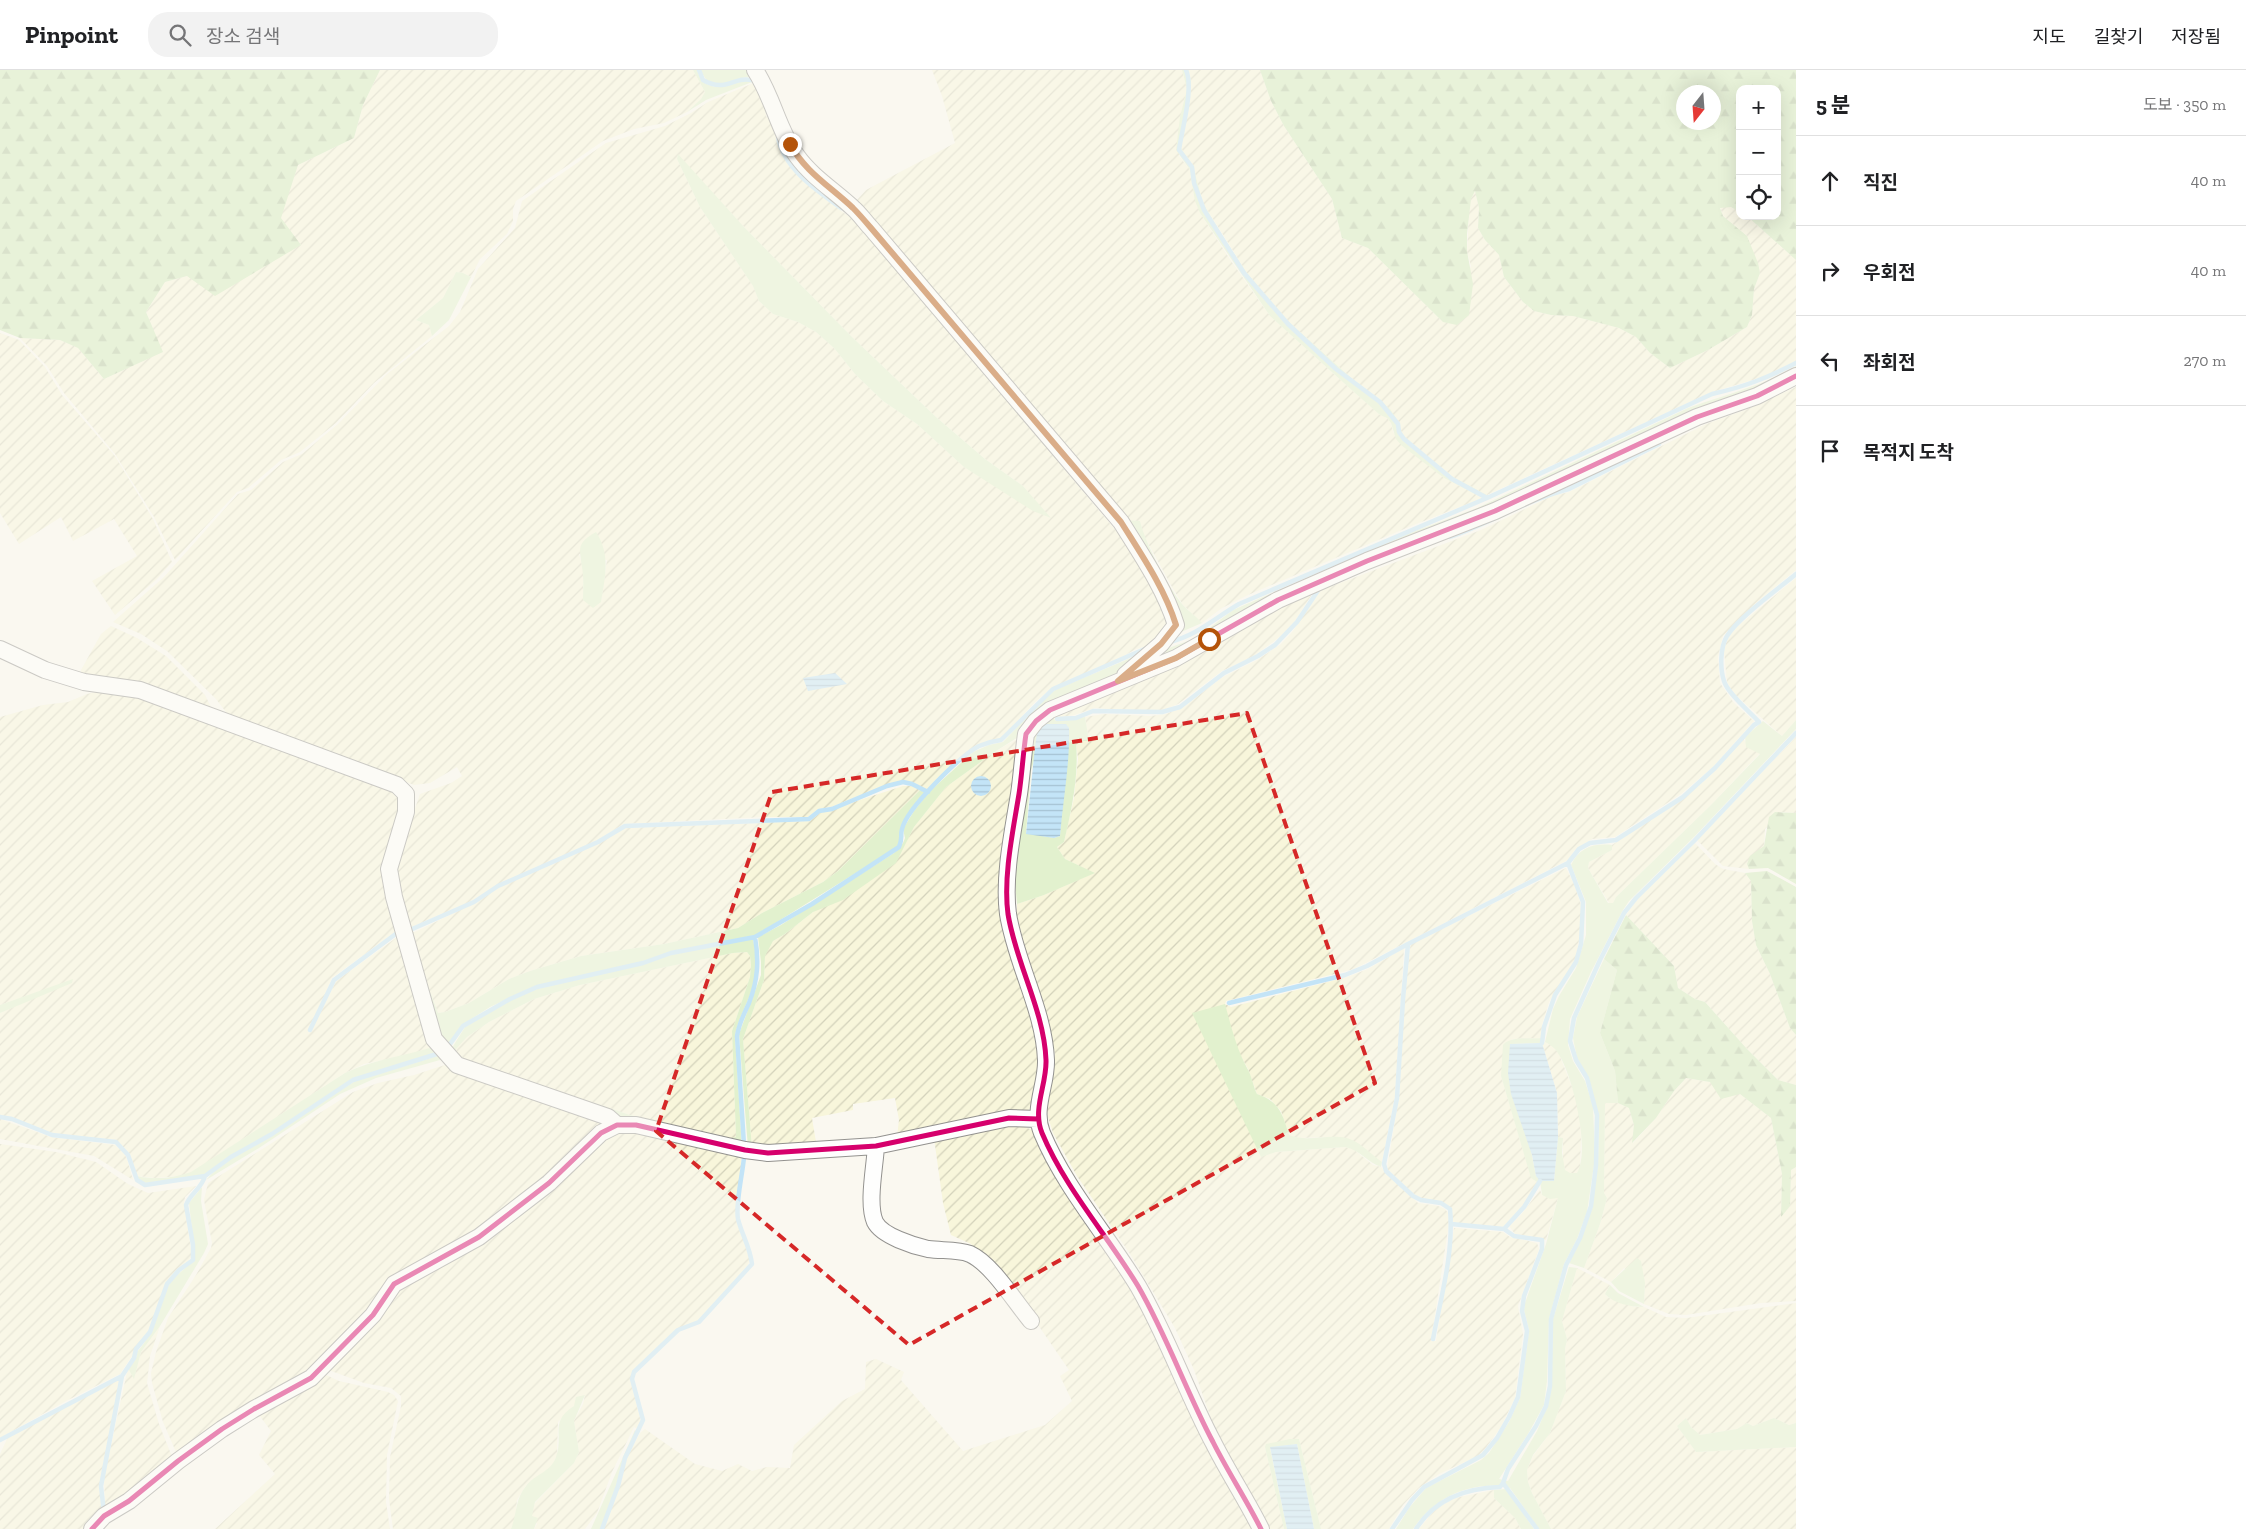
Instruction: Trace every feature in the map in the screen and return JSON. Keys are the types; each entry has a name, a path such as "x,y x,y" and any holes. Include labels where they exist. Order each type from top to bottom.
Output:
{"street":[{"path":"755,70 770,95 784,131 797,156 829,189 853,208 871,228 1121,522 1138,550 1172,612 1176,625 1161,644 1118,681"},
{"path":"1261,1529 1243,1492 1213,1443 1174,1358 1138,1287 1064,1175 1042,1132 1038,1119 1046,1062 1042,1032 1014,943 1008,912 1007,886 1026,734 1036,721 1050,710 1176,658 1278,600 1367,561 1495,511 1697,417 1757,396 1796,376"},
{"path":"0,649 45,670 84,682 140,690 397,785 406,794 406,812 389,868 394,897 434,1039 457,1065 608,1117 617,1125"},
{"path":"92,1529 104,1516 129,1501 178,1461 222,1429 311,1378 373,1315 394,1284 479,1237 503,1220 550,1183 601,1134 617,1125 636,1125 745,1150 768,1153 876,1146 1009,1118 1038,1119"},
{"path":"876,1146 872,1209 876,1223 888,1234 910,1244 930,1249 968,1254 983,1262 1031,1321"}],"highlighted area":[{"path":"1247,713 1375,1083 909,1345 656,1131 772,792"}],"shaded area":[{"path":"380,70 693,70 705,92 701,99 687,112 664,123 634,129 603,141 516,201 513,209 513,221 507,234 480,259 471,277 456,272 443,298 416,320 429,325 432,336 374,383 336,423 300,452 281,460 248,488 237,492 175,560 154,517 115,454 64,393 47,366 20,338 60,340 78,348 104,379 162,352 146,312 165,282 301,245 280,218 298,165 354,138 363,105"},
{"path":"932,70 1182,70 1187,89 1182,110 1179,156 1190,170 1200,213 1231,261 1270,316 1380,415 1387,418 1391,423 1393,432 1424,462 1444,478 1483,498 1416,524 1248,595 1222,608 1202,623 1183,605 1172,587 1143,534 1140,521 1123,520 856,201 866,190 955,143 942,96"},
{"path":"1188,70 1260,70 1271,101 1284,126 1332,199 1342,238 1368,248 1443,322 1471,266 1467,252 1469,212 1471,198 1475,191 1479,208 1478,228 1485,240 1499,255 1504,277 1523,302 1534,311 1551,315 1573,316 1619,328 1636,337 1650,353 1670,368 1708,350 1747,327 1752,315 1754,289 1760,273 1747,236 1723,216 1720,207 1731,206 1736,209 1736,220 1751,220 1796,260 1796,361 1763,377 1712,392 1487,495 1453,477 1403,437 1398,421 1380,400 1358,384 1289,322 1247,273 1203,203 1193,166 1181,148 1191,82"},
{"path":"756,82 764,98 766,116 775,128 778,147 788,163 823,197 864,228 1022,419 1039,436 1123,539 1174,625 1160,643 1136,649 1113,662 1052,688 1035,702 1000,740 977,745 957,760 927,790 903,781 886,785 831,807 818,809 808,817 766,817 624,824 596,841 496,886 472,901 407,929 397,877 399,855 420,794 451,783 462,776 457,767 430,783 414,785 298,739 229,716 216,699 167,651 141,634 113,622 164,577 238,494 251,490 283,462 302,454 338,424 387,374 449,326 460,312 478,269 515,228 522,201 606,143 665,126 708,102","holes":["678,155 744,227 852,337 936,417 985,459 1023,486 1050,518 964,467 917,424 883,401 855,374 834,348 816,332 798,322 773,314 759,301 753,286 700,207 677,159","579,554 607,560 601,602 583,600 583,568"]},
{"path":"0,333 19,340 45,367 62,395 115,456 153,519 172,562 157,579 115,615 92,581 137,556 114,519 73,541 61,517 19,544 0,513"},
{"path":"1796,387 1796,570 1756,603 1723,636 1718,657 1720,683 1734,703 1754,721 1713,767 1681,794 1615,837 1592,839 1574,851 1568,860 1354,969 1226,1001 1225,1004 1231,1007 1347,977 1368,969 1404,948 1395,1096 1382,1162 1339,1137 1297,1138 1289,1135 1281,1111 1270,1099 1257,1094 1248,1069 1238,1051 1261,1156 1276,1152 1345,1147 1353,1149 1373,1165 1381,1167 1418,1203 1445,1209 1448,1213 1449,1223 1431,1341 1436,1341 1454,1228 1503,1232 1510,1237 1537,1243 1539,1249 1518,1306 1523,1334 1515,1398 1501,1427 1485,1449 1478,1456 1439,1474 1419,1488 1403,1505 1389,1529 1321,1529 1299,1439 1265,1447 1284,1529 1270,1529 1215,1430 1194,1370 1175,1328 1130,1254 1077,1176 1053,1133 1048,1117 1046,1100 1055,1054 1042,1000 1025,949 1017,915 1017,904 1044,895 1094,873 1065,859 1057,847 1064,842 1074,798 1078,759 1076,740 1089,741 1085,717 1104,714 1151,716 1166,714 1185,706 1221,678 1257,660 1281,644 1293,631 1318,593 1324,589 1481,530 1552,496 1569,492 1706,424 1745,410"},
{"path":"1796,578 1796,720 1782,736 1732,692 1727,682 1724,651 1727,640 1733,630"},
{"path":"1306,590 1311,596 1295,621 1281,636 1254,656 1222,671 1178,704 1163,710 1149,712 1095,708 1074,715 1052,719 1055,712"},
{"path":"111,626 137,638 166,656 205,695 213,711 81,677 81,670 101,634"},
{"path":"103,690 126,692 392,787 401,798 387,859 398,930 332,978 308,1034 312,1030 336,981 400,935 436,1046 412,1054 364,1064 345,1073 192,1172 181,1176 155,1178 137,1176 130,1154 116,1140 52,1134 17,1120 0,1116 0,1013 73,980 0,1005 0,717 43,705 68,702"},
{"path":"1745,737 1744,740 1760,753 1710,806 1616,897 1613,903 1609,903 1588,868 1589,862 1612,850 1612,845 1683,799 1711,775"},
{"path":"1796,737 1796,813 1781,812 1765,829 1764,846 1747,864 1749,869 1723,866 1697,840"},
{"path":"1019,738 1003,876 1042,1053 1033,1106 1027,1111 897,1137 899,1120 895,1098 853,1104 853,1110 812,1118 817,1148 752,1148 743,1039 764,980 767,949 773,941 813,912 895,863 914,827 946,787 996,751"},
{"path":"903,786 913,786 920,790 838,871 823,882 762,913 738,928 664,944 581,956 509,979 469,1003 445,1012 438,1013 431,994 421,981 407,933 415,932 476,902 500,887 600,842 624,828 810,821 820,813"},
{"path":"1695,843 1715,864 1723,869 1745,873 1751,881 1752,921 1756,945 1770,974 1790,1028 1796,1035 1796,1085 1778,1080 1705,1002 1695,999 1678,988 1674,966 1626,915 1638,898"},
{"path":"1566,868 1575,886 1581,905 1581,927 1576,959 1549,1002 1542,1025 1541,1038 1512,1039 1501,1076 1531,1177 1537,1182 1523,1206 1503,1227 1453,1223 1451,1209 1446,1204 1423,1199 1415,1195 1387,1169 1399,1096 1404,997 1411,944"},
{"path":"747,952 750,956 750,977 732,1031 736,1138 728,1139 630,1115 463,1059 457,1053 456,1048 467,1037 489,1022 534,999 580,985 733,953"},
{"path":"1545,1042 1554,1047 1559,1054 1576,1097 1580,1116 1581,1138 1580,1168 1577,1173 1569,1173 1565,1170 1563,1162 1563,1138 1558,1137 1557,1093 1542,1043"},
{"path":"448,1064 606,1121 570,1158 365,1317 309,1373 181,1451 176,1452 163,1422 151,1373 168,1318 211,1248 212,1243 204,1200 208,1183 353,1092 378,1083 414,1075"},
{"path":"1686,1078 1710,1082 1740,1094 1771,1118 1782,1174 1781,1216 1790,1206 1791,1170 1796,1167 1796,1301 1761,1303 1686,1315 1669,1314 1644,1304 1645,1283 1624,1268 1611,1282 1584,1268 1607,1198 1604,1193 1605,1103 1618,1103 1629,1108 1634,1125 1633,1143 1656,1118 1674,1091"},
{"path":"0,1119 51,1137 115,1145 123,1151 133,1180 94,1156 0,1139"},
{"path":"1015,1124 1036,1131 1136,1288 1255,1529 603,1529 620,1486 626,1459 640,1433 645,1429 695,1464 722,1471 738,1464 752,1471 767,1467 790,1468 794,1445 842,1401 865,1389 866,1362 876,1359 904,1372 901,1380 963,1451 1045,1425 1072,1401 1060,1376 1069,1370 1036,1322 986,1259 971,1244 951,1235 943,1203 934,1138"},
{"path":"617,1128 742,1155 736,1213 750,1259 746,1271 699,1321 675,1331 633,1371 631,1382 641,1422 638,1429 634,1427 612,1472 597,1513 585,1529 534,1529 537,1524 531,1516 535,1503 574,1463 579,1452 574,1421 583,1404 585,1395 558,1422 557,1455 552,1467 527,1484 517,1500 515,1519 511,1529 393,1529 389,1499 390,1457 401,1406 401,1396 391,1388 364,1383 323,1368 389,1293 472,1242"},
{"path":"0,1144 56,1152 96,1162 128,1184 148,1193 196,1186 185,1197 184,1203 192,1256 186,1264 169,1278 148,1332 120,1374 66,1401 0,1438"},
{"path":"1540,1190 1542,1195 1549,1198 1558,1198 1546,1240 1515,1234 1509,1226 1520,1216"},
{"path":"1577,1268 1610,1285 1605,1294 1609,1298 1635,1307 1644,1307 1666,1317 1686,1318 1796,1303 1796,1423 1789,1425 1774,1418 1753,1426 1747,1423 1737,1429 1700,1435 1691,1427 1686,1418 1677,1426 1696,1452 1796,1447 1796,1529 1551,1529 1532,1493 1528,1482 1527,1470 1533,1456 1550,1433 1566,1391 1565,1349 1567,1339 1562,1321"},
{"path":"160,1326 150,1356 147,1383 159,1424 173,1459 110,1505 105,1505 104,1477 128,1368 134,1378 141,1352"},
{"path":"322,1373 339,1381 388,1392 394,1395 398,1401 387,1455 386,1502 390,1529 215,1529 275,1474 259,1455 271,1431 259,1415"},
{"path":"120,1378 99,1487 103,1512 87,1529 0,1529 0,1454 8,1437 68,1403"},
{"path":"1494,1490 1494,1498 1515,1518 1521,1529 1419,1529 1434,1511 1455,1498"}],"green space":[{"path":"0,70 380,70 363,105 354,138 298,165 281,218 301,245 215,296 187,276 165,282 146,312 163,352 104,379 78,348 60,340 20,338 0,330"},
{"path":"693,70 697,70 706,84 712,86 725,86 748,80 752,82 706,100 687,112 701,99 705,92"},
{"path":"700,70 753,70 755,78 742,78 720,84 707,81"},
{"path":"1182,70 1188,70 1191,82 1181,148 1193,166 1203,203 1247,273 1289,322 1358,384 1390,409 1398,421 1403,437 1418,451 1453,477 1487,495 1483,498 1444,478 1401,445 1396,439 1391,423 1387,418 1380,415 1270,316 1200,213 1195,201 1190,170 1176,150 1180,117 1187,89"},
{"path":"1260,70 1796,70 1796,260 1751,220 1781,220 1781,85 1736,85 1736,210 1731,207 1720,208 1723,216 1747,236 1758,263 1760,273 1754,289 1752,315 1747,327 1708,350 1670,368 1650,353 1636,337 1619,328 1573,316 1551,315 1534,311 1523,302 1504,277 1499,255 1485,240 1478,228 1479,208 1475,191 1471,199 1467,234 1467,251 1473,284 1469,315 1457,325 1443,322 1368,248 1342,238 1332,199 1284,126 1271,101"},
{"path":"678,154 744,227 852,337 936,417 985,459 1023,486 1051,518 1033,511 964,467 917,424 883,401 855,374 834,348 816,332 798,322 773,314 759,301 753,286 700,207 677,159"},
{"path":"456,272 471,277 449,320 432,336 429,325 416,320 443,298"},
{"path":"1796,366 1796,371 1165,655 1144,661 1155,653 1196,638 1233,610 1410,533 1477,508 1688,408 1762,383"},
{"path":"1123,520 1140,521 1152,552 1170,587 1182,604 1202,623 1181,632"},
{"path":"596,532 604,549 606,566 601,602 593,608 583,600 580,550 585,539"},
{"path":"1138,655 1128,668 996,751 946,787 914,827 896,863 843,900 813,912 773,941 765,956 764,980 743,1039 752,1148 748,1148 739,1034 761,975 758,937 781,925 894,853 905,838 903,829 929,792 973,752 989,745 1003,742 1049,694"},
{"path":"1055,712 1053,718 1056,721 1085,717 1089,741 1076,741 1077,767 1072,804 1064,842 1057,847 1065,859 1095,873 1044,895 1017,904 1014,871 1031,736","holes":["1044,724 1066,724 1060,836 1054,838 1026,833 1031,771"]},
{"path":"1796,720 1796,729 1695,836 1629,901 1591,972 1570,1019 1568,1045 1573,1061 1585,1081 1593,1106 1595,1158 1587,1212 1577,1239 1564,1264 1549,1319 1547,1381 1544,1405 1499,1479 1508,1481 1537,1431 1547,1407 1551,1387 1553,1319 1569,1267 1577,1268 1562,1321 1567,1339 1565,1349 1566,1391 1550,1433 1533,1455 1527,1470 1528,1482 1532,1493 1551,1529 1539,1529 1510,1488 1482,1486 1468,1489 1443,1500 1432,1508 1413,1529 1396,1529 1409,1508 1426,1488 1481,1460 1489,1453 1509,1422 1520,1398 1529,1330 1524,1310 1525,1303 1546,1244 1558,1198 1550,1199 1542,1195 1540,1181 1537,1182 1531,1178 1501,1076 1503,1045 1515,1039 1541,1038 1542,1043 1510,1044 1536,1176 1554,1181 1558,1137 1563,1138 1562,1153 1565,1170 1570,1173 1577,1173 1581,1162 1582,1147 1578,1110 1568,1074 1561,1059 1555,1049 1545,1042 1553,1009 1576,968 1586,935 1586,902 1571,865 1578,854 1587,848 1599,845 1612,845 1612,850 1589,862 1588,868 1608,903 1613,903 1616,897 1710,806 1760,754 1746,747 1745,737 1763,721 1782,736"},
{"path":"920,790 926,793 906,818 900,842 896,848 756,935 670,952 641,962 535,986 490,1007 462,1025 448,1045 443,1047 421,981 431,994 438,1013 445,1012 469,1003 509,979 581,956 664,944 738,928 762,913 823,882 838,871"},
{"path":"1775,812 1796,813 1796,884 1768,868 1749,869 1747,864 1750,856 1764,846 1769,817"},
{"path":"1767,871 1796,887 1796,1035 1790,1028 1770,974 1756,945 1752,921 1751,881 1745,873"},
{"path":"1626,915 1674,966 1678,988 1695,999 1705,1002 1778,1080 1796,1085 1796,1167 1791,1170 1790,1206 1781,1217 1782,1174 1771,1118 1740,1094 1721,1099 1710,1082 1686,1078 1674,1091 1656,1118 1632,1143 1634,1125 1629,1108 1618,1103 1615,1071 1600,1033 1617,970 1604,959"},
{"path":"753,939 757,971 735,1036 742,1147 626,1120 460,1063 450,1051 465,1027 511,999 537,989 643,964 672,954","holes":["747,952 750,956 750,977 732,1031 736,1137 728,1139 630,1115 463,1059 457,1053 456,1049 467,1037 489,1022 534,999 580,985 733,953"]},
{"path":"1604,959 1617,970 1600,1033 1615,1071 1618,1103 1605,1103 1604,1193 1607,1198 1584,1268 1569,1263 1592,1209 1598,1164 1599,1120 1589,1078 1577,1058 1573,1038 1577,1017"},
{"path":"73,979 72,983 0,1013 0,1005"},
{"path":"1225,1004 1237,1044 1257,1094 1271,1101 1279,1109 1289,1135 1306,1138 1340,1137 1348,1139 1359,1144 1382,1162 1381,1167 1345,1147 1276,1152 1261,1157 1192,1013"},
{"path":"436,1046 440,1050 416,1060 353,1078 271,1133 230,1156 205,1175 146,1183 140,1181 137,1176 164,1178 191,1172 345,1073 367,1064"},
{"path":"444,1054 447,1058 376,1078 340,1094 259,1148 206,1180 218,1167 355,1081"},
{"path":"202,1187 201,1201 208,1244 160,1326 141,1352 134,1379 128,1368 153,1327 164,1294 175,1277 195,1256 189,1203"},
{"path":"1637,1258 1641,1261 1645,1283 1644,1304 1619,1291 1611,1282"},
{"path":"1610,1285 1618,1293 1644,1307 1623,1304 1613,1300 1605,1294"},
{"path":"585,1395 574,1421 579,1452 574,1463 535,1502 532,1516 538,1518 534,1529 511,1529 522,1491 554,1462 559,1442 559,1423 562,1417 574,1406 576,1397"},
{"path":"1686,1418 1691,1427 1700,1435 1737,1429 1747,1423 1753,1426 1774,1418 1789,1425 1796,1423 1796,1447 1696,1452 1677,1426"},
{"path":"635,1430 637,1432 623,1459 617,1486 601,1529 591,1529"},
{"path":"1299,1439 1321,1529 1314,1529 1297,1444 1270,1448 1287,1529 1284,1529 1265,1447 1266,1444"},
{"path":"1506,1489 1534,1529 1521,1529 1515,1518 1494,1498 1494,1490"}],"water":[{"path":"835,673 847,684 808,691 803,678"},
{"path":"1043,724 1066,724 1069,728 1060,836 1054,838 1026,834 1037,733"},
{"path":"981,776 988,779 991,786 988,793 981,796 974,793 971,786 974,779"},
{"path":"1542,1043 1557,1093 1558,1137 1554,1181 1540,1181 1536,1176 1532,1155 1511,1094 1508,1073 1510,1044"},
{"path":"1297,1444 1314,1529 1287,1529 1270,1447"}],"waterway":[{"path":"699,70 703,80 711,84 724,85 741,80 755,81"},
{"path":"1186,70 1189,87 1179,150 1192,167 1194,183 1204,210 1244,273 1288,324 1336,369 1380,402 1398,424 1399,432 1404,439 1452,479 1487,498"},
{"path":"778,137 781,148 794,169 802,178 841,208"},
{"path":"1169,642 1188,636 1239,604 1487,498 1712,394 1755,382 1796,363"},
{"path":"1450,537 1524,505 1569,489 1659,444"},
{"path":"1433,1339 1448,1258 1451,1225 1450,1209 1441,1203 1421,1200 1413,1196 1386,1171 1384,1164 1397,1098 1408,944 1568,863 1579,849 1590,843 1616,840 1683,797 1715,768 1754,725 1759,722 1734,697 1724,681 1721,658 1727,636 1740,621 1796,574"},
{"path":"1057,719 1076,718 1093,711 1162,712 1180,707 1224,673 1275,645 1297,622 1319,589"},
{"path":"448,1047 463,1026 510,999 537,987 643,963 671,953 755,937 812,904 899,847 902,829 906,820 935,783 960,760 979,746 1001,740 1053,689 1147,648"},
{"path":"1537,1529 1503,1483 1508,1469 1536,1426 1546,1406 1550,1386 1551,1319 1566,1265 1580,1238 1591,1206 1596,1165 1597,1115 1587,1078 1576,1060 1570,1041 1574,1018 1624,913 1636,898 1694,841 1796,733"},
{"path":"410,930 474,902 498,886 598,842 625,826 809,819 819,811 832,809 887,786 903,782 928,792"},
{"path":"1542,1043 1544,1027 1555,995 1576,962 1581,944 1583,902 1568,863"},
{"path":"310,1030 334,980 397,933"},
{"path":"744,1145 737,1036 756,978 757,954 755,937"},
{"path":"1229,1003 1345,975 1367,966 1408,944"},
{"path":"0,1117 12,1119 52,1135 116,1142 128,1155 137,1180 145,1185 205,1176 231,1157 272,1134 353,1080 440,1053"},
{"path":"602,1529 618,1486 625,1458 643,1420 632,1379 634,1372 678,1330 699,1322 752,1264 737,1213 744,1157"},
{"path":"0,1440 122,1376 134,1358 136,1349 150,1332 167,1284 179,1270 193,1260 193,1245 186,1205 205,1176"},
{"path":"1392,1529 1412,1500 1424,1487 1483,1455 1497,1438 1518,1397 1527,1331 1522,1311 1524,1296 1542,1249 1542,1240 1514,1236 1504,1229 1524,1207 1540,1181"},
{"path":"1451,1224 1504,1229"},
{"path":"104,1513 101,1486 122,1376"},
{"path":"1416,1529 1432,1510 1452,1497 1475,1490 1500,1487 1503,1483"}],"cycle path":[{"path":"1261,1529 1203,1423 1158,1324 1138,1286 1062,1173 1039,1124 1039,1106 1046,1069 1044,1041 1035,1005 1012,933 1007,900 1009,854 1026,734 1036,721 1050,710 1176,658 1278,600 1367,561 1495,511 1697,417 1757,396 1796,376"},
{"path":"92,1529 104,1516 129,1501 178,1461 222,1429 311,1378 373,1315 394,1284 479,1237 549,1183 601,1133 617,1125 636,1125 745,1150 768,1153 876,1146 1009,1118 1038,1119"}],"route":[{"path":"790,144 797,156 813,174 853,208 871,228 1121,522 1172,612 1176,625 1171,634 1161,644 1140,660 1118,681 1176,658 1209,639"}]}
